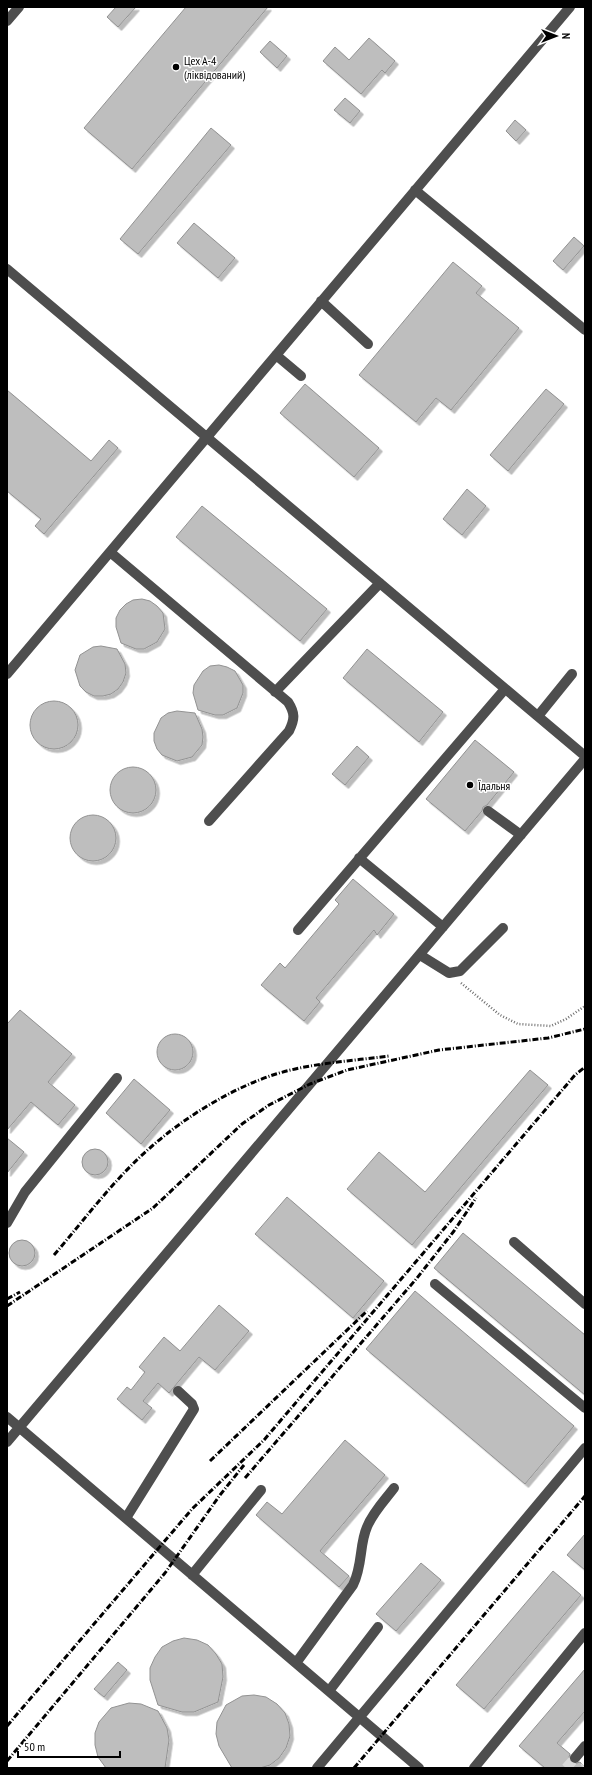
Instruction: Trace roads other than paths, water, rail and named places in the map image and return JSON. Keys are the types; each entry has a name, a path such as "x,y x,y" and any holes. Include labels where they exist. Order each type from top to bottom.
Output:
{"lane":[{"path":"7,21 19,7"},
{"path":"7,674 570,7"},
{"path":"415,190 585,330"},
{"path":"7,269 538,716 585,758 7,1442"},
{"path":"321,301 368,344"},
{"path":"276,355 301,376"},
{"path":"110,552 275,692 294,711 294,721 289,731 209,822"},
{"path":"275,692 380,583"},
{"path":"538,716 572,674"},
{"path":"298,930 505,689"},
{"path":"488,811 521,835"},
{"path":"359,858 443,927"},
{"path":"420,955 449,973 460,971 503,928"},
{"path":"7,1223 25,1192 117,1078"},
{"path":"514,1242 585,1304"},
{"path":"436,1284 585,1408"},
{"path":"126,1518 194,1409 192,1404 178,1391"},
{"path":"7,1417 419,1768"},
{"path":"317,1768 585,1448"},
{"path":"296,1663 353,1584 359,1572 366,1528 372,1516 394,1488"},
{"path":"192,1575 261,1490"},
{"path":"329,1691 378,1627"},
{"path":"474,1768 585,1633"},
{"path":"575,1758 585,1746"}],"tunnel":[{"path":"566,1768 575,1758"}],"railway":[{"path":"7,1306 153,1208 242,1124 269,1105 310,1084 347,1070 439,1050 548,1038 585,1029"},
{"path":"54,1255 113,1185 138,1159 164,1136 210,1104 259,1080 290,1070 389,1056"},
{"path":"7,1726 192,1509 264,1440 575,1075 585,1067"},
{"path":"245,1478 417,1278 454,1231 476,1198"},
{"path":"7,1299 20,1292"},
{"path":"210,1461 367,1311"},
{"path":"7,1761 165,1573 220,1495 244,1465"},
{"path":"354,1768 585,1496"}],"place":[{"name":"Цех А-4 (ліквідований)","path":"176,67"},
{"name":"Їдальня","path":"470,785"}]}
